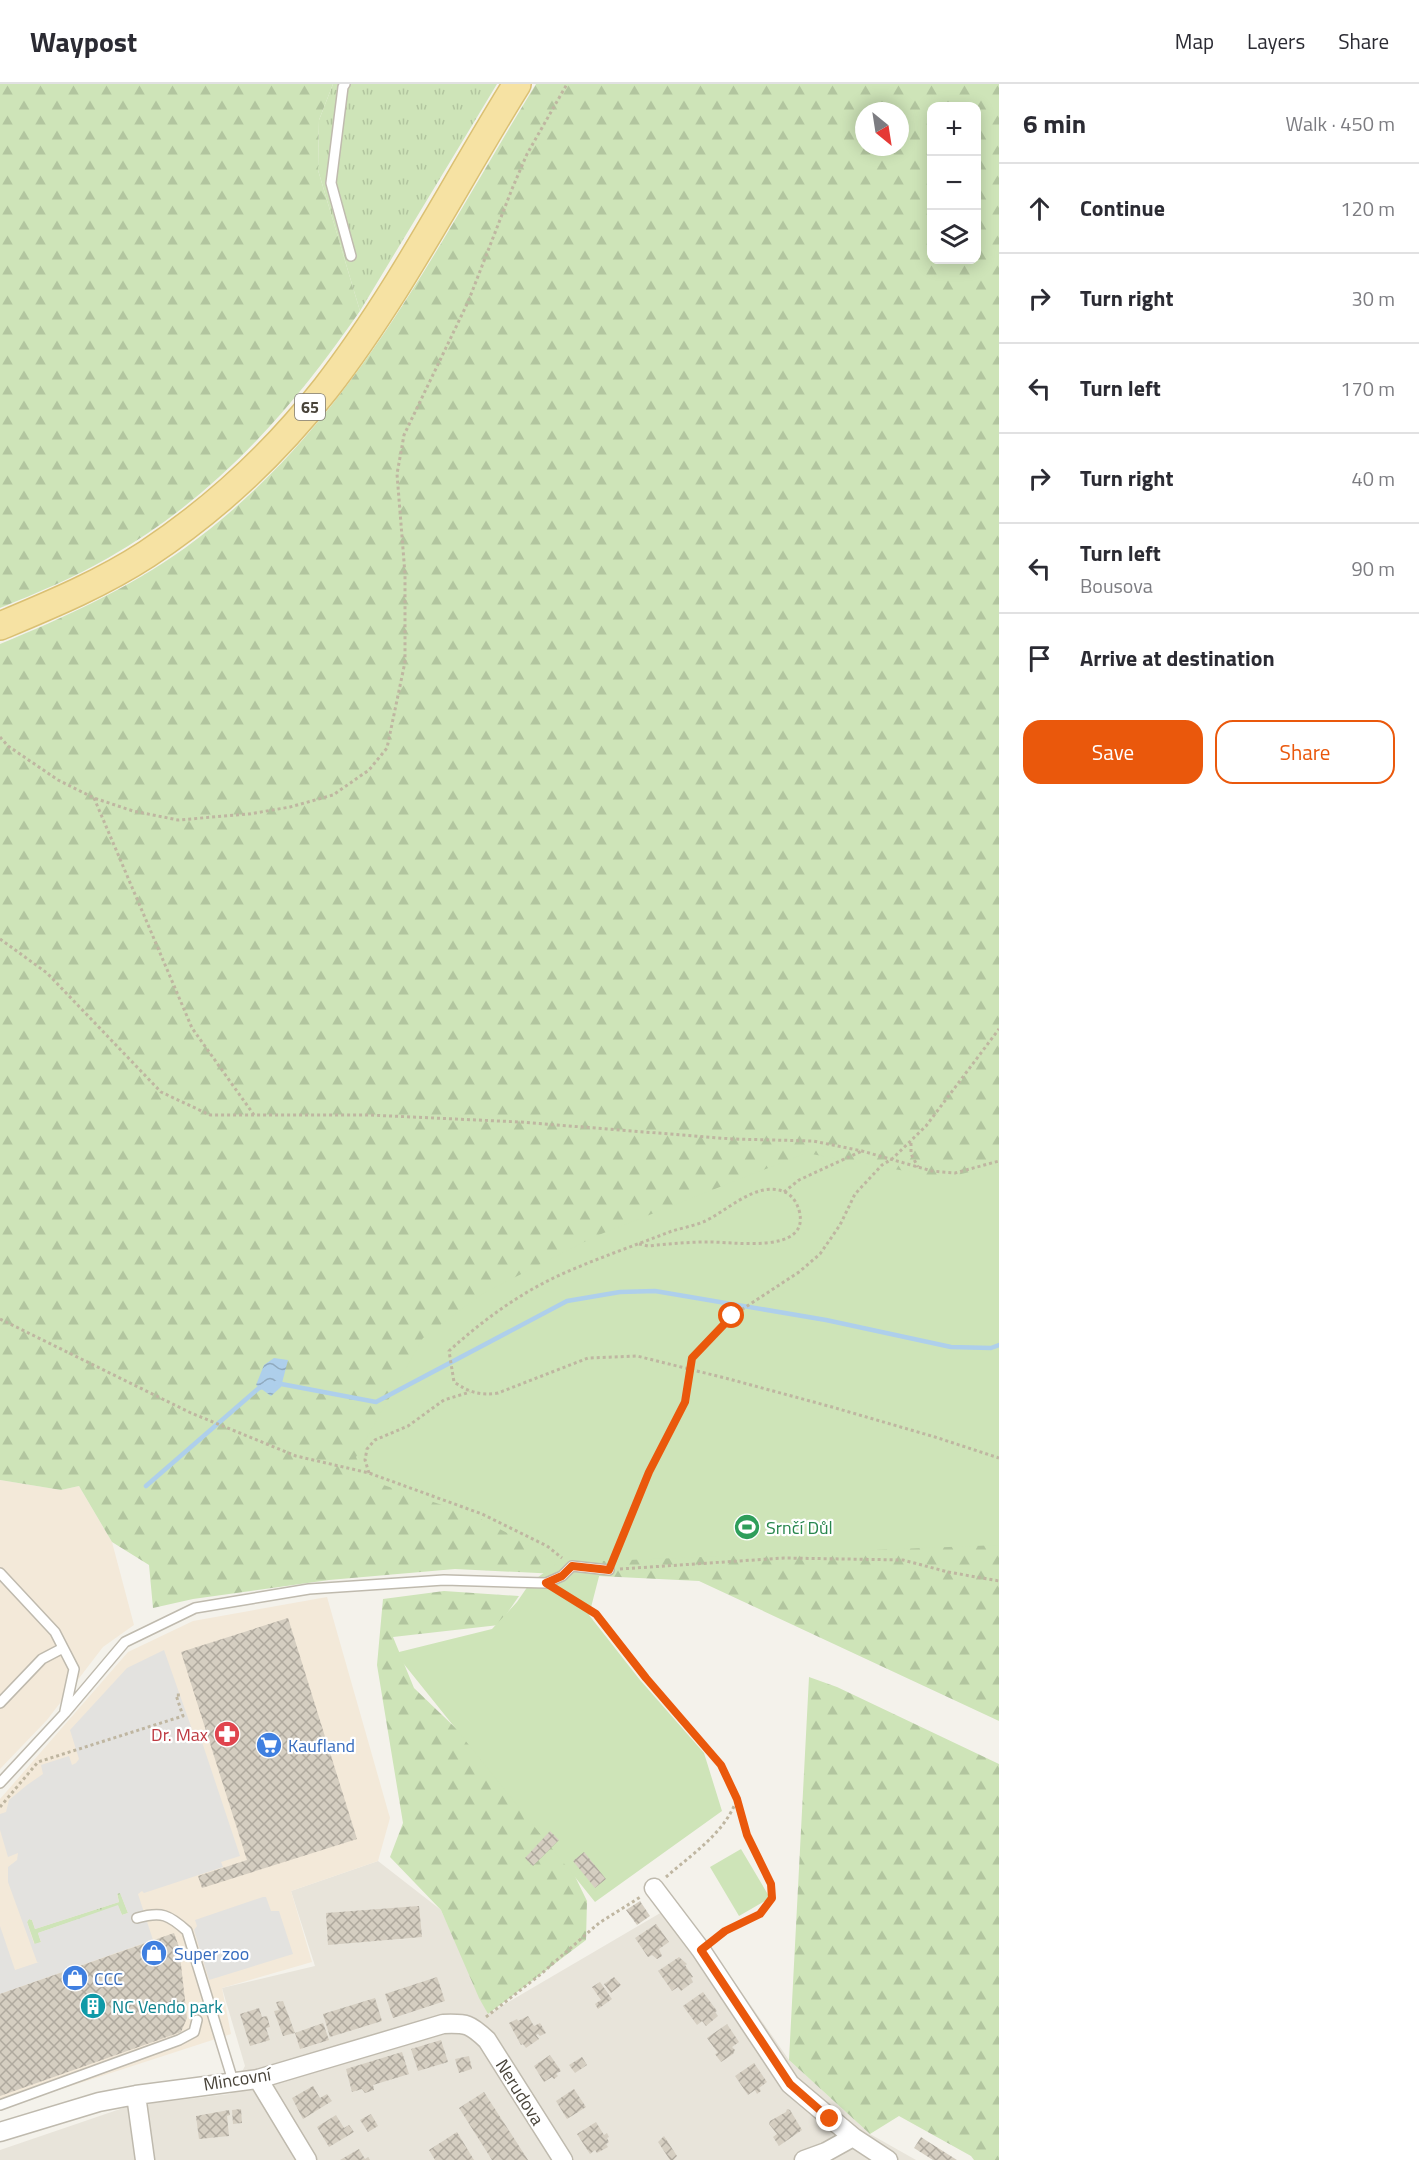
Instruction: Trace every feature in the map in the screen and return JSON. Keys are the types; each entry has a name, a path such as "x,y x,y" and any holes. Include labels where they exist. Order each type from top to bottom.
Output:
{"main road":[{"name":"65","path":"0,626 84,590 145,555 219,500 277,446 326,388 374,320 517,84"}],"street":[{"path":"654,1888 701,1950 790,2084 853,2137 888,2160"},
{"name":"Mincovní","path":"0,2132 99,2102 258,2079 443,2024 473,2027"},
{"name":"Nerudova","path":"473,2027 487,2040 563,2160"},
{"path":"258,2079 307,2160"},
{"path":"136,2095 145,2160"},
{"path":"804,2160 826,2152 853,2137"}],"lane":[{"path":"345,84 331,183 351,256"},
{"path":"0,1784 65,1713 125,1642 195,1608 309,1589 444,1580 546,1583 562,1576 572,1566 609,1570"},
{"path":"0,1573 55,1632 75,1669 65,1713"},
{"path":"0,1703 42,1659 63,1648"},
{"path":"137,1918 154,1913 172,1917 188,1931 232,2081"},
{"path":"0,2105 179,2040 194,2032 198,2020"}],"path":[{"path":"0,737 8,746 58,780 94,798 133,811 178,820 249,814 290,807 333,795 369,770 387,748 405,662 405,574 397,474 400,448 408,424 468,302 523,163 567,84"},
{"path":"94,798 192,1028 254,1115"},
{"path":"0,939 47,973 161,1092 210,1115 369,1114 520,1122 732,1139 813,1141 862,1151 932,1171 955,1173 999,1161"},
{"path":"999,1029 926,1126 912,1142 882,1165 855,1194 840,1226 820,1254 799,1272 732,1316 692,1358 685,1402 649,1472 609,1570 784,1558 903,1560 948,1572 999,1581"},
{"path":"912,1142 911,1155 918,1167"},
{"path":"784,1191 799,1180 862,1151"},
{"path":"639,1244 648,1246 708,1242 758,1244 778,1242 793,1233 799,1225 798,1208 790,1195 784,1191 769,1189 756,1192 704,1221 639,1244 561,1275 504,1306 449,1351 454,1382 470,1392 485,1395 498,1393 588,1358 637,1356 844,1411 999,1458"},
{"path":"0,1319 191,1413 296,1455 369,1473 482,1514 547,1546 572,1566"},
{"path":"369,1473 365,1460 367,1449 375,1440 408,1426 444,1400 470,1392"},
{"path":"546,1583 596,1614 646,1678 721,1765 737,1799 747,1835 771,1884 772,1898 760,1914 725,1931 701,1950"},
{"path":"0,1807 38,1762 183,1716 176,1695 180,1695"},
{"path":"473,2027 541,1974 599,1923 654,1888 717,1833 732,1813 737,1799"}],"shaded area":[{"path":"0,1480 61,1490 79,1486 112,1542 134,1625 103,1647 47,1720 0,1769"},
{"path":"327,1597 390,1818 378,1861 291,1891 312,1962 222,1988 231,2034 0,2109 0,1799 128,1652 193,1621"},
{"path":"164,1650 194,1735 199,1733 240,1856 221,1862 223,1867 138,1894 153,1940 0,1994 0,1926 15,1970 39,1962 37,1962 8,1882 8,1867 17,1860 18,1853 8,1857 0,1830 0,1814 6,1812 9,1800 43,1774 41,1765 69,1756 72,1765 76,1763 79,1759 70,1730 127,1668","holes":["120,1893 128,1913 122,1915 118,1905 38,1933 41,1942 34,1944 27,1922 29,1919 32,1920 35,1929 119,1902 117,1894"]},
{"path":"378,1861 441,1910 488,2014 662,1912 697,1928 789,2060 870,2134 916,2160 0,2160 0,2150 129,2106 230,2094 245,2066 222,1988 315,1966 291,1891"},
{"path":"266,1897 271,1911 279,1911 293,1954 209,1980 194,1930 197,1926 195,1920"}],"green space":[{"path":"0,84 333,84 319,120 318,170 360,311 306,384 278,417 248,450 183,508 108,558 55,585 0,608"},
{"path":"333,84 497,84 360,311 318,170 319,120"},
{"path":"536,84 999,84 999,1721 699,1581 455,1569 329,1580 193,1599 153,1608 149,1565 112,1542 79,1486 61,1490 0,1480 0,644 72,613 141,577 185,548 243,501 295,449 341,393 423,273"},
{"name":"Srnčí Důl","path":"806,1153 927,1175 953,1176 999,1165 999,1545 603,1561 589,1615 640,1680 704,1753 722,1811 595,1902 395,1653 492,1629 517,1602 530,1583 556,1564 513,1536 477,1517 366,1479 356,1457 423,1338 482,1294 596,1236"},
{"path":"444,1591 519,1596 499,1625 393,1637 414,1688 544,1813 587,1901 586,1940 488,2014 441,1910 390,1857 403,1823 377,1665 383,1599"},
{"path":"809,1677 837,1687 999,1764 999,2160 974,2160 971,2156 899,2116 870,2134 789,2060"},
{"path":"741,1849 770,1898 739,1916 710,1867"},
{"path":"120,1892 128,1913 122,1915 118,1906 38,1933 41,1942 35,1945 27,1922 29,1919 32,1920 35,1929 119,1902 117,1893"}],"water":[{"path":"274,1358 288,1360 281,1387 271,1396 256,1385 264,1365"}],"building":[{"name":"Kaufland","path":"288,1618 357,1839 202,1888 198,1876 247,1860 181,1652"},
{"path":"550,1831 559,1840 533,1866 525,1858"},
{"path":"584,1852 606,1879 595,1888 573,1861"},
{"path":"640,1901 650,1916 637,1925 626,1910"},
{"path":"419,1906 422,1937 328,1945 326,1913"},
{"path":"656,1924 669,1942 659,1949 662,1956 657,1959 652,1955 648,1957 635,1938"},
{"name":"NC Vendo park","path":"174,1933 179,1947 187,2018 181,2032 0,2096 0,1994"},
{"path":"679,1957 687,1964 685,1965 693,1977 691,1978 693,1982 681,1991 678,1987 672,1991 658,1971"},
{"path":"437,1977 445,2001 393,2018 385,1994"},
{"path":"614,1977 621,1985 611,1993 604,1984"},
{"path":"600,1982 612,1999 598,2009 595,2004 601,2000 592,1987"},
{"path":"703,1992 717,2011 715,2012 718,2016 706,2026 702,2021 697,2025 683,2006"},
{"path":"375,1998 382,2021 330,2037 323,2014"},
{"path":"283,2001 295,2033 283,2036 274,2011 279,2010 276,2002"},
{"path":"259,2008 262,2017 267,2016 270,2027 266,2028 270,2040 250,2046 240,2014"},
{"path":"528,2016 534,2026 540,2023 546,2033 536,2035 539,2039 526,2048 523,2044 521,2045 509,2023"},
{"path":"323,2023 329,2040 300,2049 295,2033"},
{"path":"727,2024 739,2042 732,2047 735,2050 733,2054 721,2062 715,2054 718,2053 707,2038"},
{"path":"441,2040 448,2062 418,2071 411,2049"},
{"path":"402,2052 409,2074 373,2085 374,2090 365,2093 362,2089 352,2092 346,2069"},
{"path":"550,2055 561,2071 554,2079 552,2077 544,2082 534,2066"},
{"path":"469,2056 472,2069 459,2073 455,2059"},
{"path":"582,2057 587,2065 575,2073 569,2065"},
{"path":"754,2063 767,2082 759,2088 761,2091 757,2094 755,2090 748,2095 735,2076"},
{"path":"313,2086 320,2098 327,2094 332,2101 303,2119 292,2098"},
{"path":"574,2089 586,2107 567,2119 556,2101"},
{"path":"484,2092 528,2160 492,2160 459,2108"},
{"path":"241,2109 242,2123 233,2124 232,2110"},
{"path":"787,2109 790,2110 802,2130 779,2146 773,2137 777,2134 769,2124"},
{"path":"229,2110 230,2115 227,2116 229,2136 199,2139 196,2116"},
{"path":"371,2114 378,2126 368,2132 360,2120"},
{"path":"336,2115 344,2128 349,2125 354,2132 329,2147 317,2127"},
{"path":"596,2122 604,2135 607,2133 609,2142 606,2144 608,2147 597,2153 595,2150 590,2154 577,2134"},
{"path":"457,2132 474,2160 435,2160 429,2150"},
{"path":"664,2136 677,2156 673,2160 670,2160 658,2142"},
{"path":"921,2137 957,2160 933,2160 914,2148"},
{"path":"359,2149 365,2159 368,2157 370,2160 340,2160"}],"waterway":[{"path":"276,1383 376,1402 567,1301 620,1292 655,1291 826,1320 951,1347 991,1348 999,1345"},
{"path":"146,1486 259,1388 265,1386"}],"place":[{"name":"Srnčí Důl","path":"747,1527"},
{"name":"Dr. Max","path":"227,1734"},
{"name":"Kaufland","path":"269,1745"},
{"name":"Super zoo","path":"154,1953"},
{"name":"CCC","path":"75,1978"},
{"name":"NC Vendo park","path":"93,2006"}],"route":[{"path":"732,1316 692,1358 685,1402 649,1472 609,1570 572,1566 562,1576 546,1583 596,1614 646,1678 721,1765 737,1799 747,1835 771,1884 772,1898 760,1914 725,1931 701,1950 790,2084 830,2119"}]}
